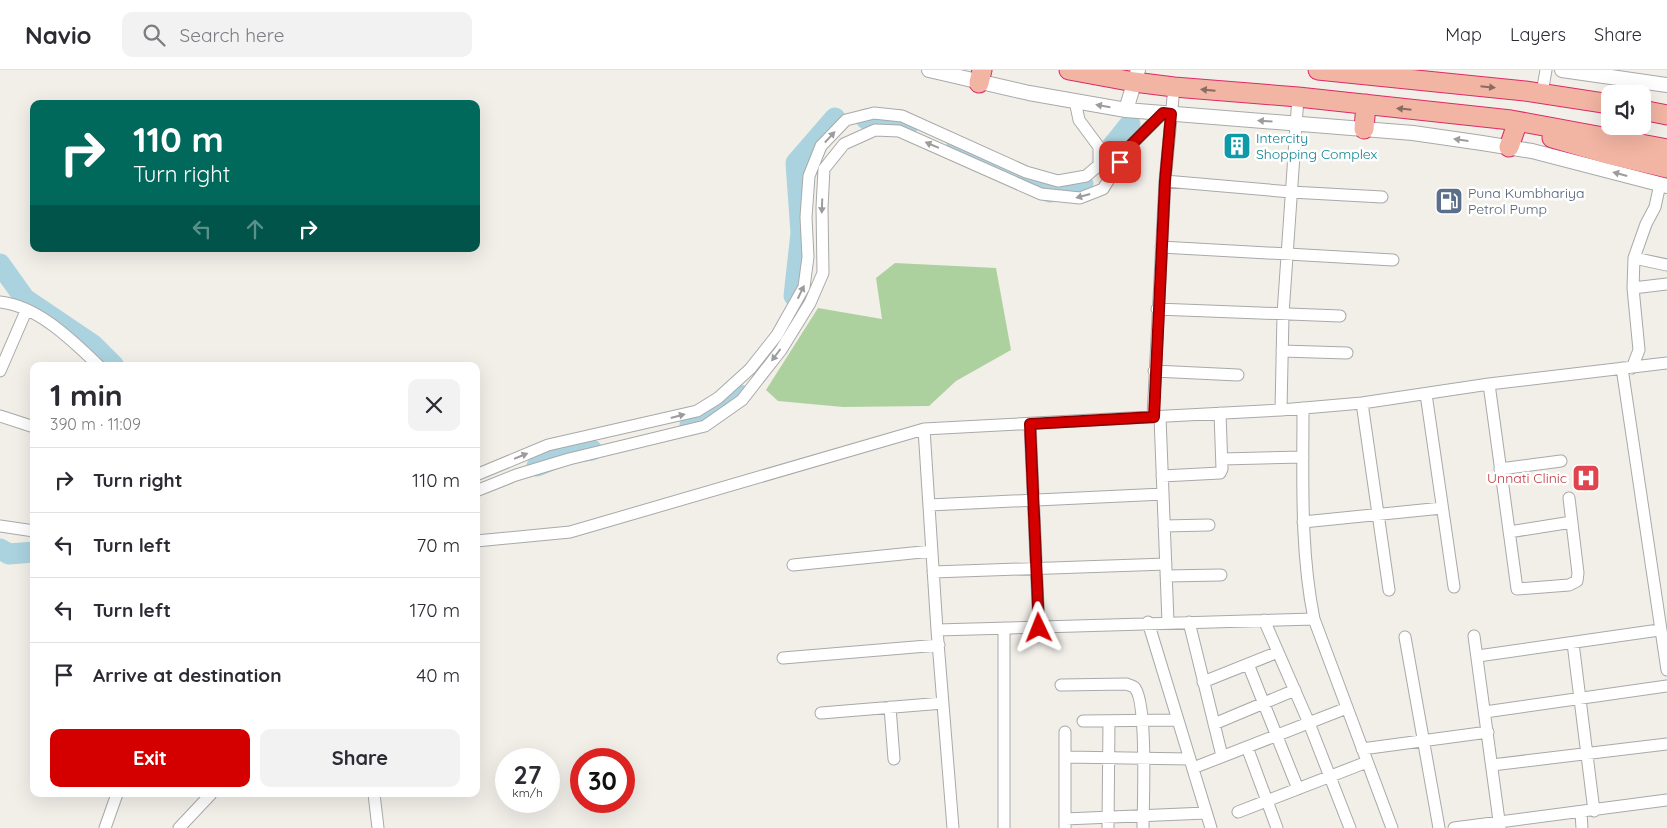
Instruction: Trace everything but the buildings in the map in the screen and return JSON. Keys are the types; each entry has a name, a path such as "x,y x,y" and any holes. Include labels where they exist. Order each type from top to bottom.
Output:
{"highway":[{"path":"1069,70 1136,76 1174,87 1298,97 1514,122 1667,149"},
{"path":"1318,70 1434,76 1601,102"},
{"path":"1601,91 1598,90 1601,99"},
{"path":"1651,99 1667,102"},
{"path":"1364,129 1366,104"},
{"path":"1651,112 1667,115"},
{"path":"1509,147 1514,122"},
{"path":"1514,122 1529,132 1581,147 1665,179"}],"street":[{"path":"929,70 980,76 1076,101 1126,110 1413,133 1532,151 1665,179 1656,208 1646,224 1634,258 1633,288 1639,350 1627,368 1659,630 1667,670"},
{"path":"1542,93 1546,70"},
{"path":"1562,70 1667,85"},
{"path":"1126,110 1136,76"},
{"path":"1168,622 1162,476 1154,371 1167,113 1174,87"},
{"path":"1281,410 1283,314 1298,97"},
{"path":"480,473 548,445 697,411 718,398 750,369 777,336 804,287 808,257 806,217 809,176 821,146 846,120 874,112 902,116 1026,172 1058,181 1086,176 1099,165 1099,147 1079,120 1076,101"},
{"path":"480,489 516,475 569,459 705,426 742,400 781,350 810,303 823,273 822,207 824,169 844,144 875,130 899,131 1041,194 1080,198 1103,189 1128,148 1167,113"},
{"path":"1165,181 1292,192 1382,197"},
{"path":"1161,247 1393,260"},
{"path":"1634,258 1667,264"},
{"path":"1633,288 1667,284"},
{"path":"0,302 14,304 52,326 94,362"},
{"path":"1157,309 1340,316"},
{"path":"0,371 26,311"},
{"path":"1282,352 1347,354"},
{"path":"480,541 570,532 924,429 1220,414 1362,403 1489,384 1667,363"},
{"path":"1154,371 1238,375"},
{"path":"1489,384 1517,589 1569,585 1577,581 1578,573 1569,498"},
{"path":"1426,394 1454,587"},
{"path":"1362,403 1388,590"},
{"path":"1303,408 1304,522 1310,598 1314,620 1392,828"},
{"path":"1162,476 1220,473 1222,459 1220,414"},
{"path":"0,416 30,427"},
{"path":"1030,424 1039,628"},
{"path":"924,429 938,645 953,828"},
{"path":"1222,459 1303,457"},
{"path":"1500,469 1561,461"},
{"path":"929,505 1163,494"},
{"path":"1304,522 1442,508"},
{"path":"1509,532 1572,522"},
{"path":"1164,526 1209,525"},
{"path":"0,526 30,530"},
{"path":"793,565 932,551"},
{"path":"933,572 1166,564"},
{"path":"1166,576 1221,575"},
{"path":"1264,620 1309,723 1350,828"},
{"path":"937,630 1039,628 1148,622 1314,620"},
{"path":"1148,622 1211,828"},
{"path":"1189,622 1222,756"},
{"path":"1004,628 1004,828"},
{"path":"1478,656 1659,630"},
{"path":"1474,636 1500,826"},
{"path":"1405,637 1438,828"},
{"path":"1573,643 1594,811"},
{"path":"783,658 938,645"},
{"path":"1203,682 1278,652"},
{"path":"1248,664 1298,789"},
{"path":"1061,685 1127,684 1134,686 1138,692 1143,721 1143,828"},
{"path":"1485,712 1667,686"},
{"path":"1214,724 1295,690"},
{"path":"822,713 943,703"},
{"path":"890,708 894,759"},
{"path":"1065,758 1143,758 1191,763 1222,756 1347,708"},
{"path":"1083,721 1178,720"},
{"path":"1108,823 1109,721"},
{"path":"1065,732 1065,823 1108,823 1143,816 1206,813"},
{"path":"1362,749 1488,732"},
{"path":"1492,766 1667,744"},
{"path":"1247,747 1277,828"},
{"path":"1238,812 1367,762"},
{"path":"105,828 116,797"},
{"path":"179,828 208,797"},
{"path":"374,797 378,828"},
{"path":"1454,828 1524,824 1581,812 1667,800"},
{"path":"1581,812 1582,828"}],"green space":[{"path":"895,263 996,268 1011,350 956,381 929,406 843,407 778,401 766,390 818,308 882,319 876,278"}],"waterway":[{"path":"794,296 801,233 796,163 835,118"},
{"path":"866,119 901,120 909,124"},
{"path":"1106,154 1130,124"},
{"path":"957,146 1050,192 1083,184"},
{"path":"0,264 25,299 93,345 110,362"},
{"path":"690,425 740,395"},
{"path":"537,466 569,453 592,450"},
{"path":"0,549 9,554 30,552"}],"place":[{"name":"Intercity Shopping Complex","path":"1237,146"},
{"name":"Puna Kumbhariya Petrol Pump","path":"1449,201"},
{"name":"Unnati Clinic","path":"1586,478"}],"route":[{"path":"1039,628 1030,424 1154,417 1154,371 1165,181 1171,114 1163,113 1128,148 1120,162"}]}
